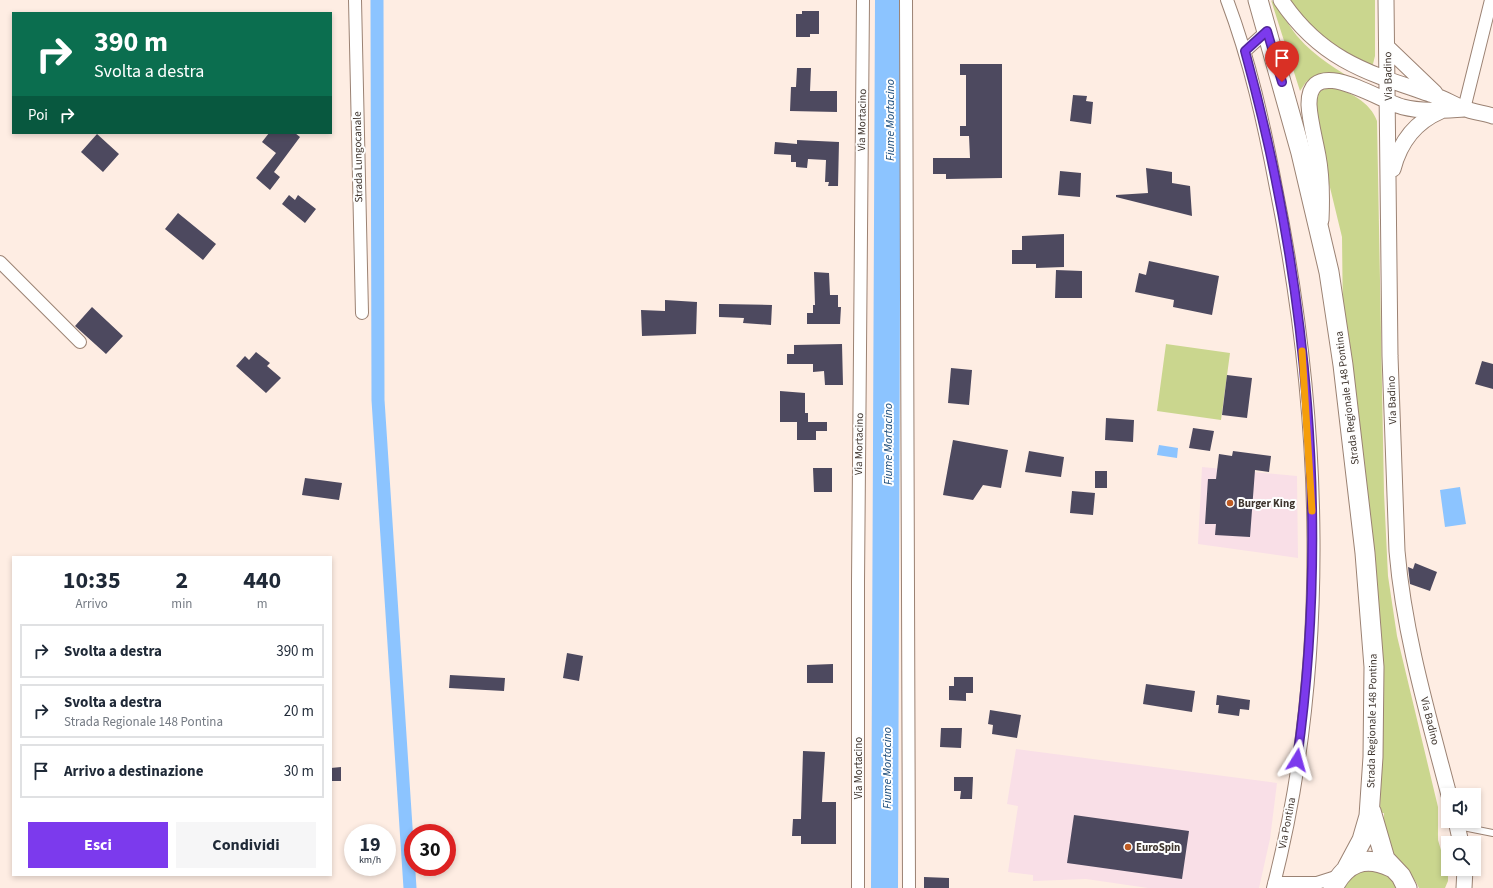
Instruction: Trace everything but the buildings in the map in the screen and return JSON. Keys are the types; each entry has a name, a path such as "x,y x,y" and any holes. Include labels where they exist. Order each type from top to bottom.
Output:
{"main road":[{"name":"Strada Regionale 148 Pontina","path":"1258,0 1320,231 1332,289 1343,365 1369,600 1375,707 1370,806 1362,840 1340,877"},
{"name":"Strada Regionale 148 Pontina","path":"1370,806 1385,859 1401,876 1407,888"},
{"name":"Strada Regionale 148 Pontina","path":"1340,877 1358,863 1369,860 1381,862 1391,867"}],"street":[{"name":"Strada Lungocanale","path":"355,0 362,313"},
{"name":"Via Mortacino","path":"858,888 858,582 863,0"},
{"path":"906,0 909,888"},
{"name":"Via Pontina","path":"1227,0 1245,51 1273,172 1292,275 1305,380 1311,494 1313,568 1308,666 1293,793 1273,885"},
{"path":"1281,0 1298,22 1332,52 1356,68 1441,103 1493,116"},
{"name":"Via Badino","path":"1386,0 1389,102 1391,378 1399,572 1412,646 1447,788"},
{"path":"1464,108 1491,0"},
{"path":"1245,51 1267,31"},
{"path":"1388,48 1441,103"},
{"path":"1320,231 1321,176 1309,104 1312,89 1320,82 1333,79 1410,109 1441,103"},
{"path":"1390,183 1396,159 1407,136 1441,103"},
{"path":"0,262 80,342"},
{"path":"1464,888 1465,876"},
{"path":"1273,885 1317,883 1340,877"},
{"path":"1273,885 1286,888"}],"lane":[{"path":"1473,828 1493,833"}],"shaded area":[{"path":"1202,467 1297,476 1298,558 1198,544"},
{"path":"1016,749 1277,783 1270,839 1259,888 1148,888 1086,879 1033,881 1033,875 1008,872 1018,806 1007,804"}],"green space":[{"path":"1271,0 1295,33 1312,51 1327,63 1360,84 1317,75 1306,82 1300,91"},
{"path":"1283,0 1375,0 1375,56 1373,64 1370,67 1349,62"},
{"path":"1329,88 1351,94 1370,108 1377,121 1384,493 1388,576 1397,636 1438,807 1438,840 1441,850 1441,876 1448,876 1448,881 1445,888 1419,888 1417,883 1397,859 1389,846 1384,823 1384,813 1380,813 1382,695 1343,323 1342,237 1311,109 1319,91"},
{"path":"1166,344 1230,353 1221,420 1157,411"},
{"path":"1367,870 1385,874 1397,888 1343,888 1353,876"}],"water":[{"name":"Fiume Mortacino","path":"875,0 901,0 898,888 871,888"},
{"path":"1159,445 1178,448 1177,458 1157,455"},
{"path":"1460,487 1466,524 1445,527 1440,490"}],"waterway":[{"path":"377,0 378,400 410,888"}],"slow traffic":[{"path":"1302,351 1310,459 1312,511"}],"place":[{"name":"Burger King","path":"1230,503"},
{"name":"EuroSpin","path":"1128,847"}],"route":[{"path":"1282,82 1267,31 1245,51 1257,96 1270,156 1289,256 1303,361 1310,459 1313,554 1311,617 1306,689 1297,760"}]}
